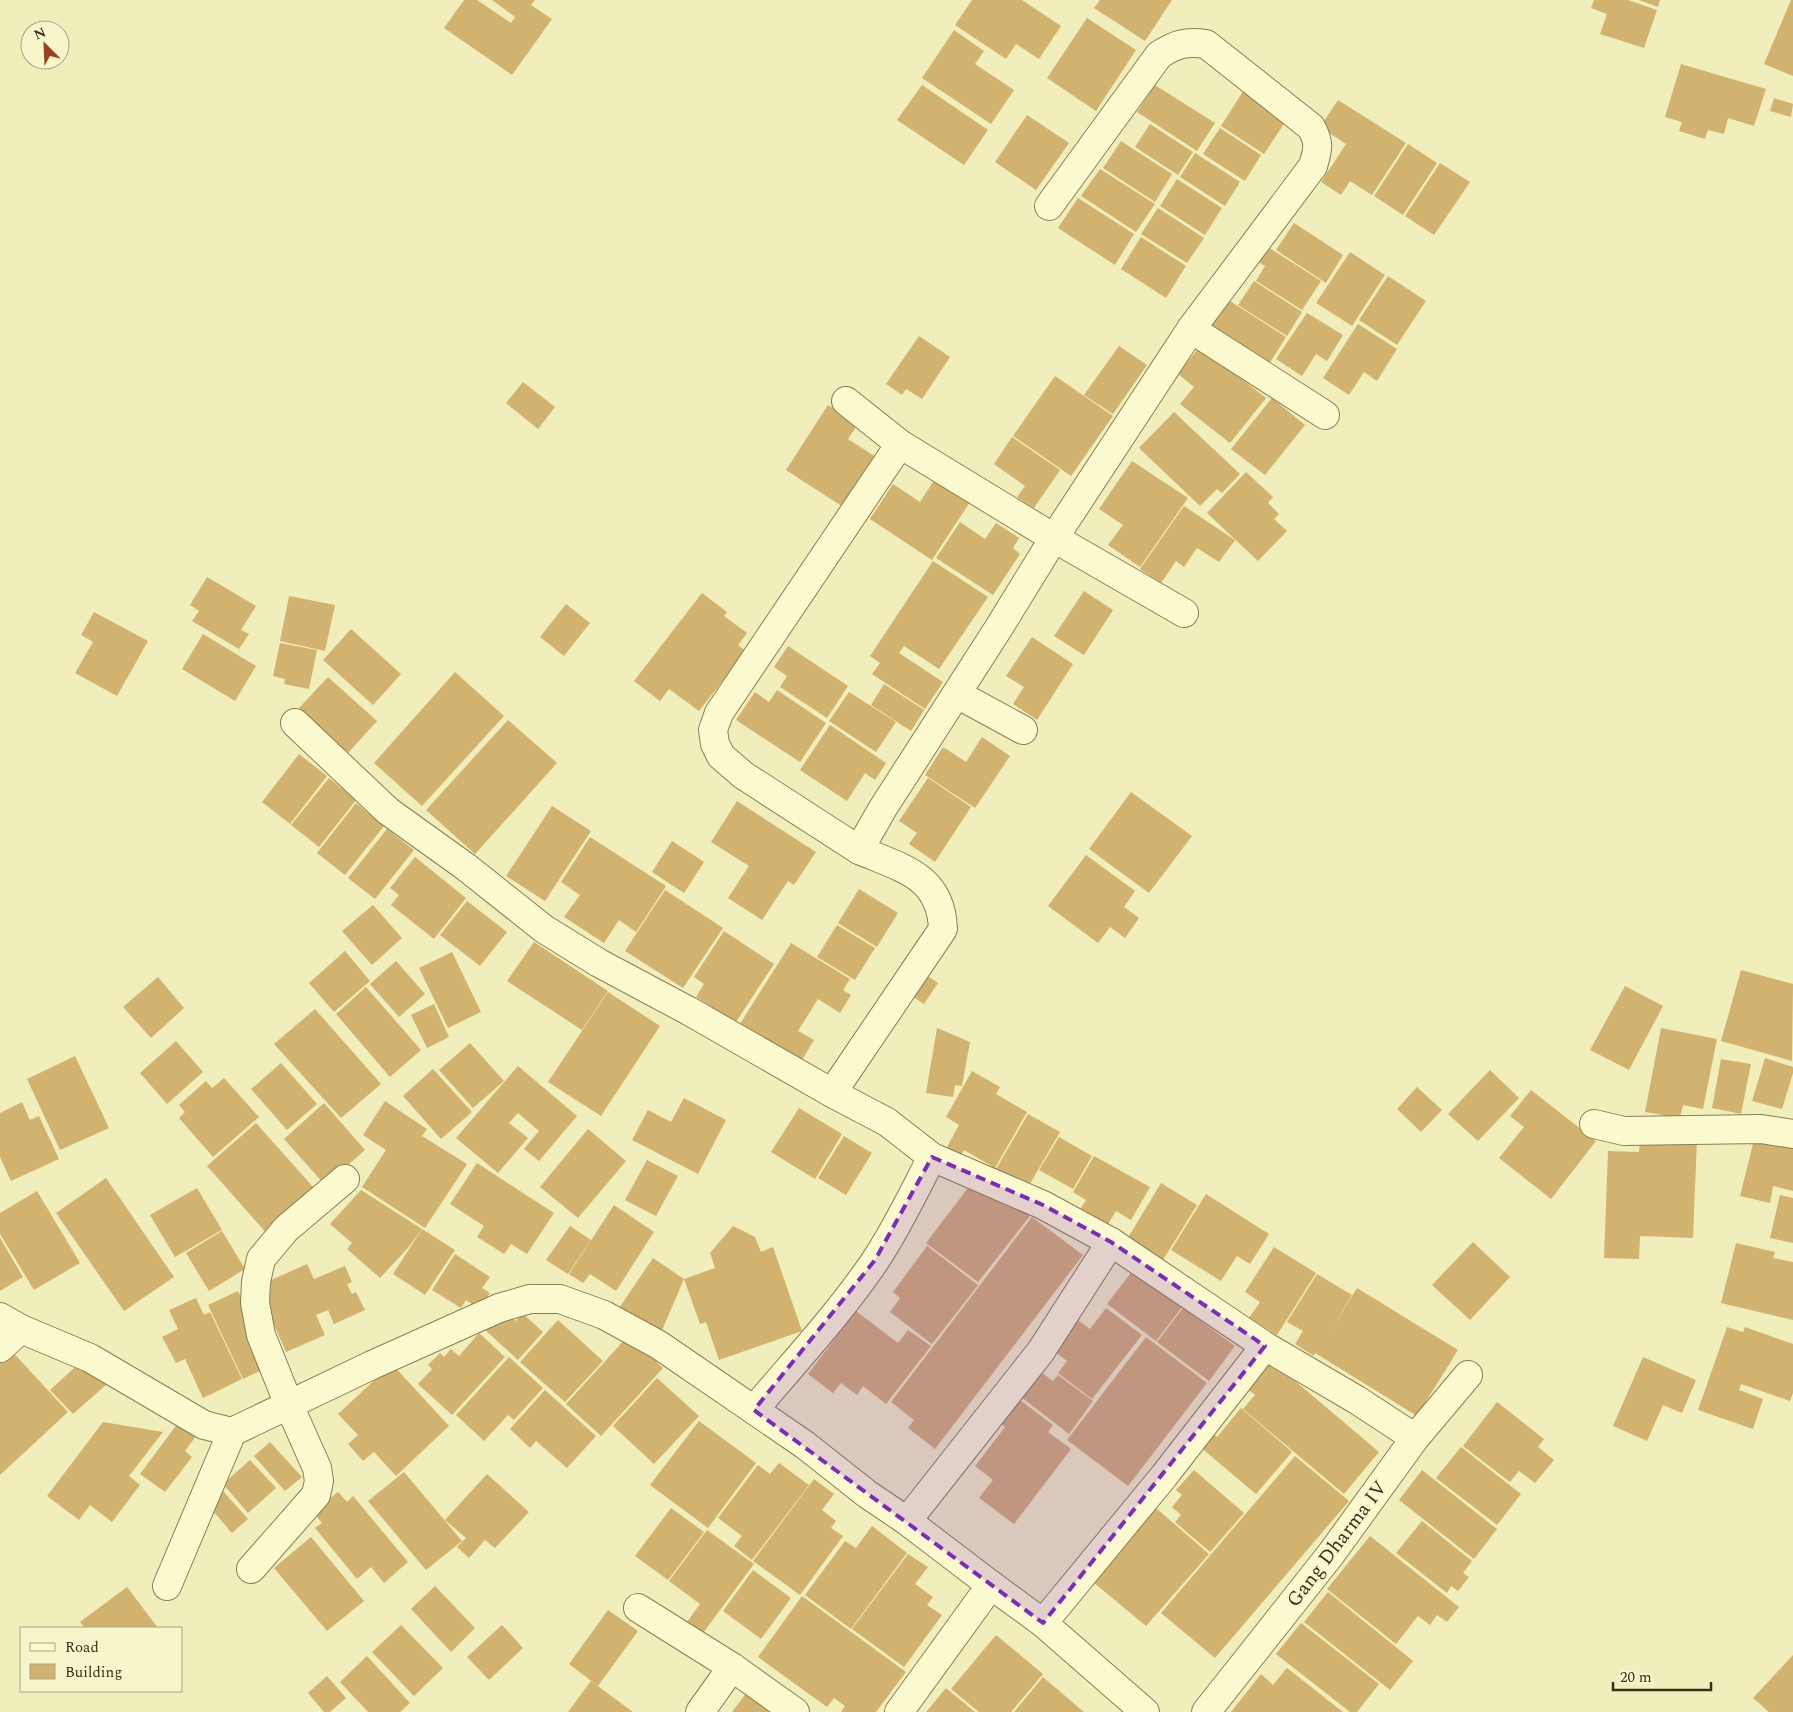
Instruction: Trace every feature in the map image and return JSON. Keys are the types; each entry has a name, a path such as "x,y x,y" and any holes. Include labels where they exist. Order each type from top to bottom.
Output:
{"street":[{"path":"858,850 1054,538 1191,329 1313,166 1318,148 1317,138 1311,127 1206,44 1192,42 1174,46 1159,55 1049,206"},
{"path":"1191,329 1325,415"},
{"path":"846,401 900,444 1054,538 1184,613"},
{"path":"832,1094 943,929 937,899 928,884 905,870 858,850 743,776 721,756 715,744 713,730 719,713 900,444"},
{"path":"957,694 1023,730"},
{"path":"295,723 388,811 466,867 544,929 599,963 698,1016 832,1094 887,1122 932,1157 1043,1205 1111,1242 1265,1346 1357,1400 1415,1438"},
{"path":"1594,1124 1624,1131 1761,1129 1793,1134"},
{"path":"754,1410 846,1300 875,1260 897,1225 932,1157"},
{"path":"250,1569 316,1495 319,1481 317,1468 261,1335 255,1304 256,1282 261,1259 286,1229 345,1179"},
{"path":"907,1521 1041,1351 1111,1242"},
{"path":"0,1348 10,1323 90,1358 204,1425 232,1432 498,1308 530,1299 560,1299 604,1315 659,1345 805,1445 867,1494 907,1521 1043,1623 1113,1682 1145,1712"},
{"path":"1043,1623 1164,1476 1265,1346"},
{"name":"Gang Dharma IV","path":"1206,1712 1331,1554 1415,1438 1468,1375"},
{"path":"167,1586 232,1432"},
{"path":"899,1712 991,1585"},
{"path":"638,1608 732,1667 795,1712"},
{"path":"700,1712 732,1667"}],"highlighted area":[{"path":"932,1157 1043,1205 1111,1242 1265,1346 1043,1623 754,1410 875,1260"}],"building":[{"path":"464,0 477,0 511,23 515,17 492,0 535,0 531,5 552,19 512,75 444,28"},
{"path":"972,0 1022,0 1061,26 1039,59 1016,44 1006,59 955,25"},
{"path":"1100,0 1172,0 1145,41 1094,8"},
{"path":"1594,0 1628,0 1657,10 1644,48 1600,34 1607,14 1591,8"},
{"path":"1639,0 1660,0 1658,7"},
{"path":"1791,0 1793,0 1793,76 1764,64"},
{"path":"1087,18 1136,50 1096,111 1047,78"},
{"path":"954,30 984,51 975,64 1014,90 991,124 922,78"},
{"path":"1681,64 1766,89 1754,126 1728,118 1724,134 1708,130 1705,139 1679,131 1682,122 1665,117"},
{"path":"922,85 988,130 964,165 897,120"},
{"path":"1155,85 1215,123 1197,151 1137,112"},
{"path":"1247,85 1291,113 1264,154 1221,126"},
{"path":"1774,98 1793,104 1791,117 1770,111"},
{"path":"1338,100 1406,143 1372,195 1350,181 1341,195 1321,182 1346,144 1320,127"},
{"path":"1027,115 1069,143 1036,190 995,162"},
{"path":"1150,124 1193,152 1178,175 1135,147"},
{"path":"1220,128 1261,155 1245,181 1203,154"},
{"path":"1121,141 1172,174 1155,202 1103,168"},
{"path":"1408,144 1437,163 1403,215 1374,196"},
{"path":"1195,153 1240,182 1225,206 1180,177"},
{"path":"1440,163 1470,182 1434,235 1405,216"},
{"path":"1100,169 1155,204 1136,232 1081,196"},
{"path":"1177,179 1222,208 1205,235 1160,206"},
{"path":"1078,198 1134,234 1115,265 1058,228"},
{"path":"1158,208 1204,238 1187,263 1141,234"},
{"path":"1294,223 1343,255 1326,283 1276,250"},
{"path":"1141,237 1186,266 1166,298 1121,269"},
{"path":"1268,247 1321,281 1302,310 1256,281 1265,266 1258,262"},
{"path":"1350,252 1385,275 1352,326 1316,303"},
{"path":"1388,276 1426,301 1397,345 1359,320"},
{"path":"1254,281 1302,312 1287,336 1238,305"},
{"path":"1227,299 1286,337 1268,366 1209,328"},
{"path":"1307,313 1343,335 1327,361 1316,354 1302,376 1276,359"},
{"path":"1358,324 1397,349 1377,381 1364,372 1349,395 1323,378"},
{"path":"919,336 950,357 922,399 906,389 902,395 886,384"},
{"path":"1119,346 1147,365 1113,414 1084,395"},
{"path":"1200,346 1266,398 1230,443 1180,404 1194,387 1178,374"},
{"path":"1055,376 1113,416 1071,476 1013,436"},
{"path":"523,382 555,407 538,429 506,403"},
{"path":"1272,398 1305,425 1265,475 1231,449"},
{"path":"828,405 858,424 848,439 876,457 843,507 786,470"},
{"path":"1174,412 1240,474 1222,493 1217,489 1200,506 1139,448"},
{"path":"1012,437 1060,470 1034,508 1017,497 1025,486 994,464"},
{"path":"1132,461 1188,498 1140,567 1108,545 1123,525 1099,509"},
{"path":"1246,472 1273,497 1268,503 1279,514 1274,519 1287,531 1258,561 1207,513"},
{"path":"935,479 970,502 932,560 870,519 893,484 920,502"},
{"path":"1184,506 1235,540 1219,562 1197,548 1184,567 1176,561 1161,583 1140,569"},
{"path":"960,522 985,539 996,523 1019,538 1013,548 1020,554 993,595 936,558"},
{"path":"933,561 988,597 939,669 904,646 899,653 943,682 925,709 872,674 880,663 870,656"},
{"path":"207,577 256,606 241,630 249,634 239,649 192,621 199,611 190,605"},
{"path":"1084,591 1113,610 1084,655 1054,636"},
{"path":"702,593 727,612 724,616 747,633 738,645 746,651 699,711 669,689 660,701 634,681"},
{"path":"289,596 335,605 325,651 280,641"},
{"path":"566,604 590,623 564,656 540,637"},
{"path":"94,612 148,641 117,696 75,673 93,642 81,635"},
{"path":"351,629 401,674 373,705 323,660"},
{"path":"203,634 256,666 235,701 182,669"},
{"path":"1032,637 1073,664 1037,720 1013,704 1024,687 1006,676"},
{"path":"280,643 317,650 309,689 284,684 285,679 273,676"},
{"path":"788,646 848,686 827,718 780,687 787,676 774,667"},
{"path":"455,672 504,716 422,806 374,763"},
{"path":"328,677 377,721 348,753 299,708"},
{"path":"884,684 924,710 911,731 871,705"},
{"path":"777,690 826,723 800,762 736,720 755,692 769,702"},
{"path":"849,692 896,722 876,752 829,721"},
{"path":"508,720 557,763 475,854 426,810"},
{"path":"830,725 886,763 875,780 865,773 847,801 800,770"},
{"path":"982,737 1010,756 975,808 925,775 943,747 966,762"},
{"path":"299,754 327,776 290,824 262,802"},
{"path":"329,778 356,800 319,847 291,825"},
{"path":"928,778 971,807 935,862 909,844 917,833 899,821"},
{"path":"1131,792 1192,836 1149,893 1089,849"},
{"path":"737,801 816,852 794,885 788,881 762,920 728,898 749,866 711,842"},
{"path":"356,803 384,826 345,875 317,853"},
{"path":"552,806 591,831 545,901 506,876"},
{"path":"387,829 414,850 375,899 348,878"},
{"path":"590,837 666,886 636,932 619,920 604,943 564,917 580,895 561,882"},
{"path":"672,841 704,862 684,893 652,872"},
{"path":"1086,855 1135,891 1124,907 1139,918 1125,938 1110,927 1098,943 1048,906"},
{"path":"415,857 466,898 434,939 391,905 399,895 390,888"},
{"path":"859,889 898,913 877,947 838,923"},
{"path":"665,890 723,928 683,988 625,951"},
{"path":"467,901 507,932 480,966 440,935"},
{"path":"373,905 402,938 372,965 342,931"},
{"path":"837,925 875,948 855,980 817,957"},
{"path":"724,931 774,964 736,1022 696,997 704,984 694,977"},
{"path":"534,942 608,991 582,1030 507,981"},
{"path":"791,943 850,979 843,990 851,995 840,1013 818,999 798,1031 814,1040 799,1065 738,1027"},
{"path":"345,951 370,981 334,1012 309,983"},
{"path":"452,952 481,1012 448,1028 419,968"},
{"path":"396,961 425,994 399,1017 370,984"},
{"path":"1741,970 1793,984 1792,1061 1721,1041"},
{"path":"922,972 938,983 924,1004 907,993"},
{"path":"158,977 184,1008 151,1038 123,1007"},
{"path":"1625,986 1663,1006 1629,1070 1590,1050"},
{"path":"366,987 421,1050 390,1077 336,1014"},
{"path":"608,992 660,1026 601,1116 548,1082"},
{"path":"434,1004 449,1037 427,1048 411,1015"},
{"path":"315,1009 381,1084 341,1118 274,1044"},
{"path":"937,1028 970,1042 962,1086 955,1085 953,1097 926,1093"},
{"path":"1661,1028 1717,1039 1703,1109 1683,1105 1680,1118 1645,1112"},
{"path":"176,1041 203,1072 167,1104 140,1073"},
{"path":"470,1043 504,1081 473,1108 439,1070"},
{"path":"75,1056 109,1128 60,1150 27,1079"},
{"path":"1765,1058 1793,1067 1793,1073 1782,1109 1752,1101"},
{"path":"1721,1059 1751,1064 1741,1114 1712,1108"},
{"path":"281,1063 317,1104 287,1130 251,1089"},
{"path":"518,1066 577,1116 539,1161 524,1149 539,1131 518,1113 509,1123 528,1138 498,1173 456,1138"},
{"path":"433,1069 472,1112 441,1139 403,1096"},
{"path":"1490,1070 1519,1098 1478,1141 1448,1114"},
{"path":"972,1071 1000,1087 996,1094 1027,1112 995,1168 964,1150 961,1155 947,1147 959,1125 946,1117"},
{"path":"224,1078 259,1117 213,1157 179,1118 185,1112 179,1105 206,1081 212,1088"},
{"path":"1417,1087 1442,1110 1421,1132 1397,1109"},
{"path":"1531,1090 1596,1141 1551,1199 1499,1158 1524,1127 1510,1116"},
{"path":"684,1098 726,1120 698,1174 632,1140 648,1110 671,1122"},
{"path":"385,1101 427,1129 422,1136 467,1164 425,1228 362,1187 386,1150 363,1135"},
{"path":"22,1102 30,1120 39,1116 59,1159 11,1181 0,1157 0,1113"},
{"path":"324,1103 365,1150 325,1185 284,1139"},
{"path":"799,1108 842,1134 815,1179 771,1152"},
{"path":"1028,1114 1060,1132 1028,1187 996,1169"},
{"path":"256,1123 314,1188 270,1237 207,1166"},
{"path":"588,1129 626,1161 578,1218 540,1187"},
{"path":"844,1136 872,1153 846,1195 818,1178"},
{"path":"1755,1136 1793,1145 1793,1191 1773,1186 1770,1203 1740,1196"},
{"path":"1059,1137 1092,1156 1073,1189 1039,1170"},
{"path":"1640,1137 1697,1139 1693,1238 1640,1236 1639,1259 1604,1258 1608,1151 1639,1152"},
{"path":"1094,1156 1150,1187 1131,1220 1116,1211 1107,1226 1080,1210 1086,1200 1073,1192"},
{"path":"647,1160 678,1176 656,1216 625,1200"},
{"path":"477,1163 554,1213 527,1254 511,1244 504,1254 477,1237 484,1226 450,1204"},
{"path":"106,1178 174,1277 124,1311 56,1213"},
{"path":"1161,1183 1197,1205 1161,1263 1126,1241"},
{"path":"971,1184 990,1185 1030,1216 978,1282 926,1243"},
{"path":"197,1188 222,1230 175,1257 150,1215"},
{"path":"361,1190 422,1229 407,1249 380,1278 347,1249 352,1243 330,1224"},
{"path":"37,1191 80,1263 34,1290 0,1234 0,1213"},
{"path":"1206,1194 1269,1234 1250,1264 1237,1256 1221,1281 1171,1250"},
{"path":"1780,1195 1793,1198 1793,1243 1770,1238"},
{"path":"614,1205 654,1232 616,1291 590,1274 583,1283 569,1274"},
{"path":"1032,1217 1083,1255 935,1449 908,1428 914,1420 891,1402"},
{"path":"570,1226 591,1240 568,1274 546,1260"},
{"path":"733,1226 755,1237 761,1252 773,1247 802,1331 719,1360 706,1322 700,1324 684,1279 715,1268 710,1253"},
{"path":"422,1229 455,1250 425,1295 393,1274"},
{"path":"222,1231 245,1269 209,1291 186,1253"},
{"path":"0,1238 23,1277 0,1291"},
{"path":"1473,1242 1510,1277 1470,1320 1432,1285"},
{"path":"1736,1243 1775,1252 1773,1258 1793,1262 1793,1320 1721,1303"},
{"path":"927,1246 978,1285 932,1344 890,1312 900,1298 893,1292"},
{"path":"1274,1247 1316,1273 1277,1335 1249,1318 1260,1302 1245,1292"},
{"path":"455,1254 490,1277 482,1288 490,1293 479,1309 466,1300 461,1308 432,1290"},
{"path":"653,1258 684,1279 657,1342 615,1314"},
{"path":"307,1264 314,1279 345,1266 352,1282 347,1284 352,1294 356,1292 365,1310 334,1324 328,1310 316,1315 325,1335 286,1352 261,1295 271,1291 267,1282"},
{"path":"1133,1270 1182,1307 1156,1341 1107,1304"},
{"path":"1317,1274 1352,1295 1328,1335 1357,1288 1458,1350 1417,1416 1315,1353 1314,1356 1295,1344 1303,1331 1287,1322"},
{"path":"238,1291 263,1344 268,1367 243,1379 208,1305"},
{"path":"196,1298 204,1315 210,1312 242,1379 203,1398 185,1359 176,1363 162,1337 178,1329 169,1310"},
{"path":"1106,1308 1142,1335 1092,1399 1058,1373 1067,1361 1054,1351 1078,1320 1090,1329"},
{"path":"1183,1308 1235,1346 1209,1381 1157,1342"},
{"path":"856,1311 898,1343 908,1330 931,1346 886,1404 863,1386 857,1395 841,1383 833,1393 808,1374"},
{"path":"507,1313 516,1321 522,1313 543,1332 518,1360 483,1328"},
{"path":"558,1320 603,1361 565,1402 520,1362"},
{"path":"1727,1327 1743,1332 1745,1327 1793,1344 1793,1393 1790,1401 1741,1384 1739,1390 1763,1399 1753,1429 1698,1410"},
{"path":"479,1333 505,1357 452,1415 418,1384 432,1369 428,1365 440,1353 444,1357 451,1349 459,1356"},
{"path":"628,1336 663,1368 601,1436 566,1404"},
{"path":"1146,1337 1207,1383 1128,1486 1067,1440"},
{"path":"7,1346 68,1412 0,1475 0,1352"},
{"path":"509,1357 543,1388 514,1420 508,1415 484,1441 456,1415"},
{"path":"1643,1357 1696,1380 1682,1413 1663,1405 1647,1441 1613,1426"},
{"path":"84,1359 107,1384 73,1414 50,1390"},
{"path":"1269,1359 1379,1452 1344,1494 1243,1409 1255,1395 1245,1387"},
{"path":"392,1364 449,1426 396,1476 374,1452 363,1461 348,1444 358,1435 338,1414"},
{"path":"1041,1372 1053,1381 1058,1375 1093,1401 1069,1434 1021,1397"},
{"path":"657,1378 699,1416 654,1464 613,1426"},
{"path":"545,1390 596,1436 567,1468 536,1441 530,1448 510,1429"},
{"path":"1016,1397 1053,1425 1048,1432 1071,1449 1014,1524 979,1498 993,1480 975,1466 1005,1427 998,1422"},
{"path":"1497,1402 1544,1439 1538,1447 1554,1460 1535,1483 1519,1471 1510,1482 1463,1446"},
{"path":"1241,1408 1292,1452 1256,1494 1199,1446 1211,1432 1217,1437"},
{"path":"699,1421 756,1463 708,1528 650,1485"},
{"path":"103,1422 163,1432 129,1476 140,1485 112,1522 90,1505 79,1520 47,1496"},
{"path":"178,1423 196,1436 185,1451 192,1457 165,1492 140,1474"},
{"path":"270,1442 302,1477 285,1491 254,1456"},
{"path":"1461,1447 1521,1494 1497,1525 1436,1478"},
{"path":"1295,1456 1349,1501 1215,1658 1161,1613"},
{"path":"250,1460 276,1488 248,1513 223,1484"},
{"path":"779,1463 809,1485 752,1560 734,1546 742,1536 718,1518 758,1465 770,1474"},
{"path":"1194,1470 1244,1513 1210,1552 1175,1522 1181,1515 1172,1507 1182,1495 1176,1490"},
{"path":"1422,1470 1497,1529 1474,1559 1399,1500"},
{"path":"404,1472 462,1541 426,1570 368,1501"},
{"path":"487,1474 529,1512 495,1548 485,1540 469,1558 457,1547 466,1538 445,1520"},
{"path":"814,1479 834,1494 822,1510 836,1521 831,1528 843,1536 800,1595 753,1561"},
{"path":"223,1491 248,1519 232,1533 207,1504"},
{"path":"338,1492 347,1502 353,1496 408,1562 384,1583 371,1567 357,1579 315,1528 322,1523 313,1512"},
{"path":"671,1508 704,1532 668,1580 635,1556"},
{"path":"1156,1508 1209,1554 1146,1626 1093,1582"},
{"path":"1422,1521 1472,1561 1463,1573 1469,1577 1458,1591 1451,1586 1447,1593 1396,1553"},
{"path":"872,1526 907,1553 851,1629 805,1595 845,1541 856,1548"},
{"path":"707,1530 754,1564 703,1633 687,1622 700,1604 669,1581"},
{"path":"1370,1536 1459,1607 1447,1622 1437,1615 1430,1625 1418,1616 1396,1644 1327,1589"},
{"path":"311,1537 364,1601 327,1631 274,1568"},
{"path":"908,1554 928,1567 915,1584 933,1597 927,1605 942,1615 904,1667 852,1629"},
{"path":"753,1570 791,1598 761,1639 723,1611"},
{"path":"435,1586 475,1628 451,1652 411,1609"},
{"path":"127,1587 157,1627 84,1627 80,1622"},
{"path":"1328,1592 1413,1661 1390,1690 1304,1622"},
{"path":"802,1596 906,1672 876,1712 841,1712 845,1706 834,1698 827,1707 758,1657"},
{"path":"608,1610 638,1631 598,1686 569,1664"},
{"path":"1301,1623 1379,1684 1357,1712 1350,1712 1276,1654"},
{"path":"401,1625 443,1668 414,1696 372,1652"},
{"path":"502,1625 523,1648 489,1680 467,1657"},
{"path":"996,1635 1043,1674 1011,1712 979,1712 951,1689"},
{"path":"1793,1655 1793,1712 1769,1712 1753,1698"},
{"path":"367,1656 410,1703 400,1712 368,1712 340,1682"},
{"path":"1287,1668 1343,1712 1231,1712 1261,1674 1273,1685"},
{"path":"327,1676 346,1698 330,1712 324,1712 308,1693"},
{"path":"1043,1677 1084,1712 1014,1712"},
{"path":"591,1681 633,1712 568,1712"},
{"path":"946,1688 975,1712 926,1712"},
{"path":"747,1692 774,1712 732,1712"}]}
